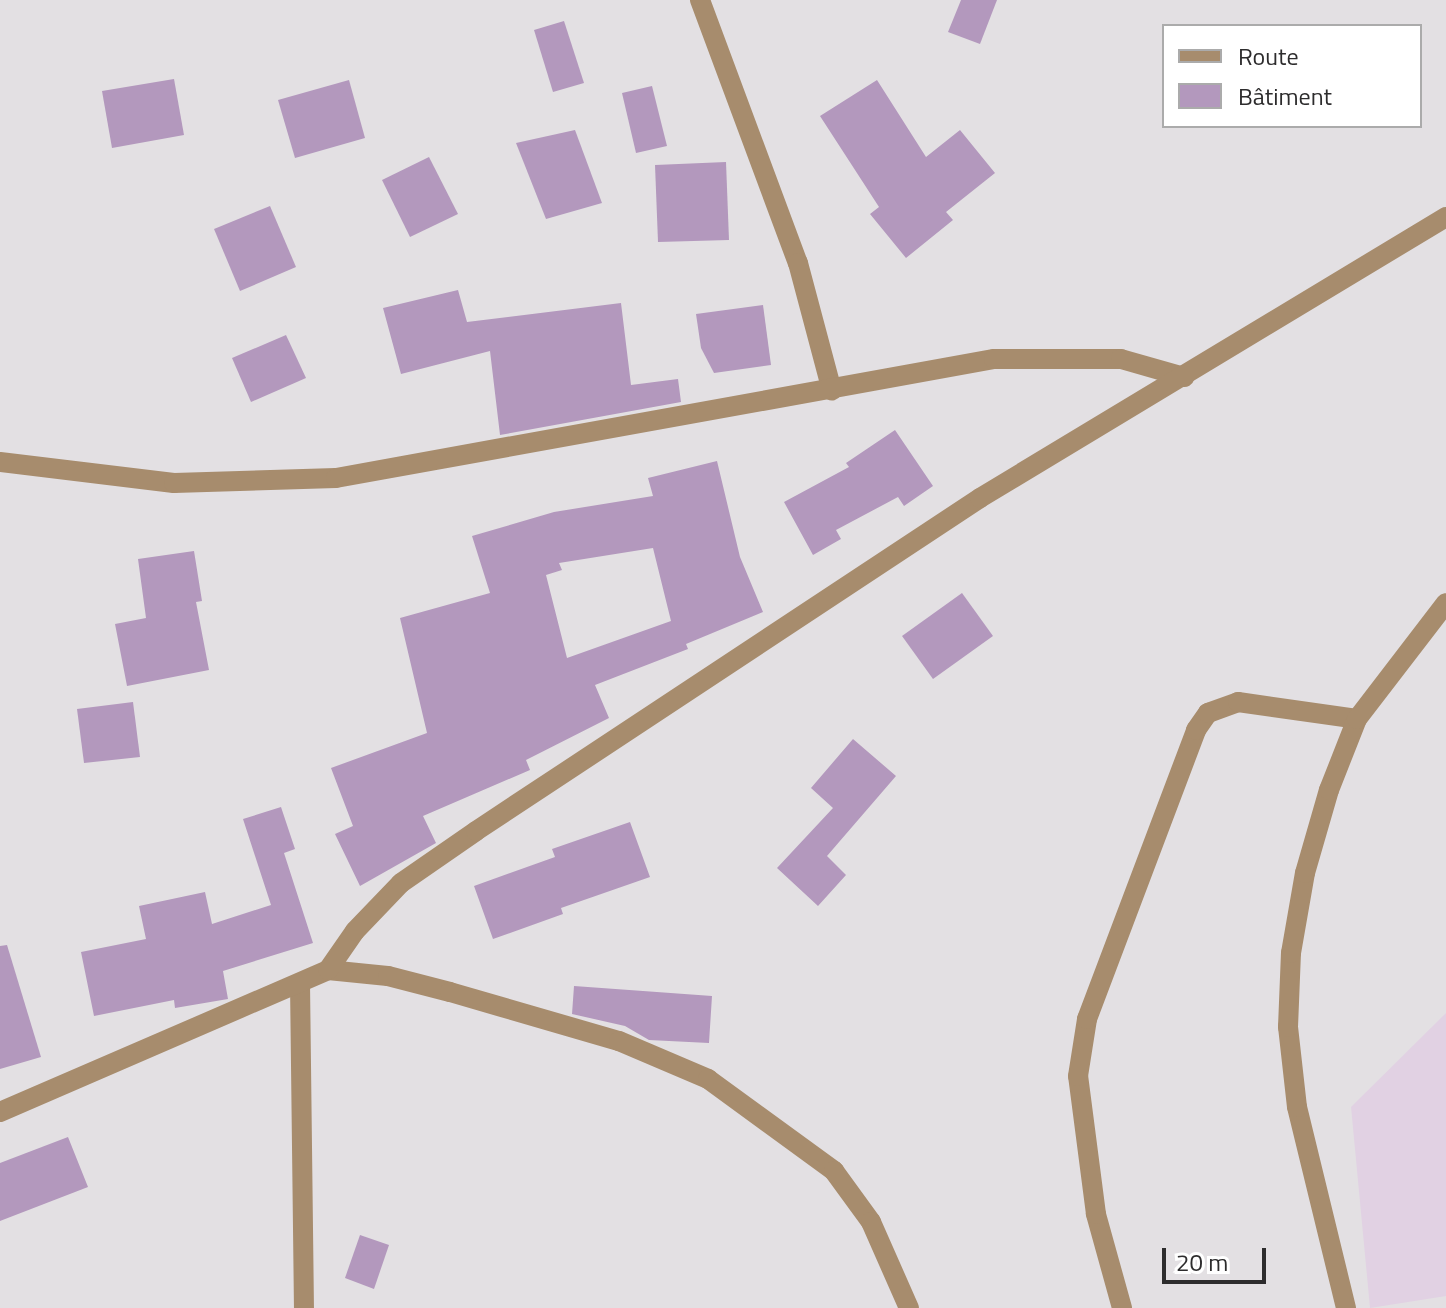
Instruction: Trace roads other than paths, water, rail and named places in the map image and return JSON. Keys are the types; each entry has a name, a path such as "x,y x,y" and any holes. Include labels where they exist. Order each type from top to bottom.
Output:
{"street":[{"path":"700,0 803,277 832,391"},
{"path":"0,1112 328,970 355,931 401,883 476,831 980,498 1446,217"},
{"path":"0,462 174,483 336,478 832,391 994,359 1121,359 1184,377"},
{"path":"1346,1308 1297,1107 1288,1027 1291,953 1305,873 1329,790 1357,719 1446,603"},
{"path":"1122,1308 1096,1214 1078,1076 1087,1019 1196,730 1208,713 1238,702 1357,719"},
{"path":"328,970 388,976 450,992 619,1041 708,1079 834,1171 871,1222 909,1308"},
{"path":"300,983 304,1308"}]}
